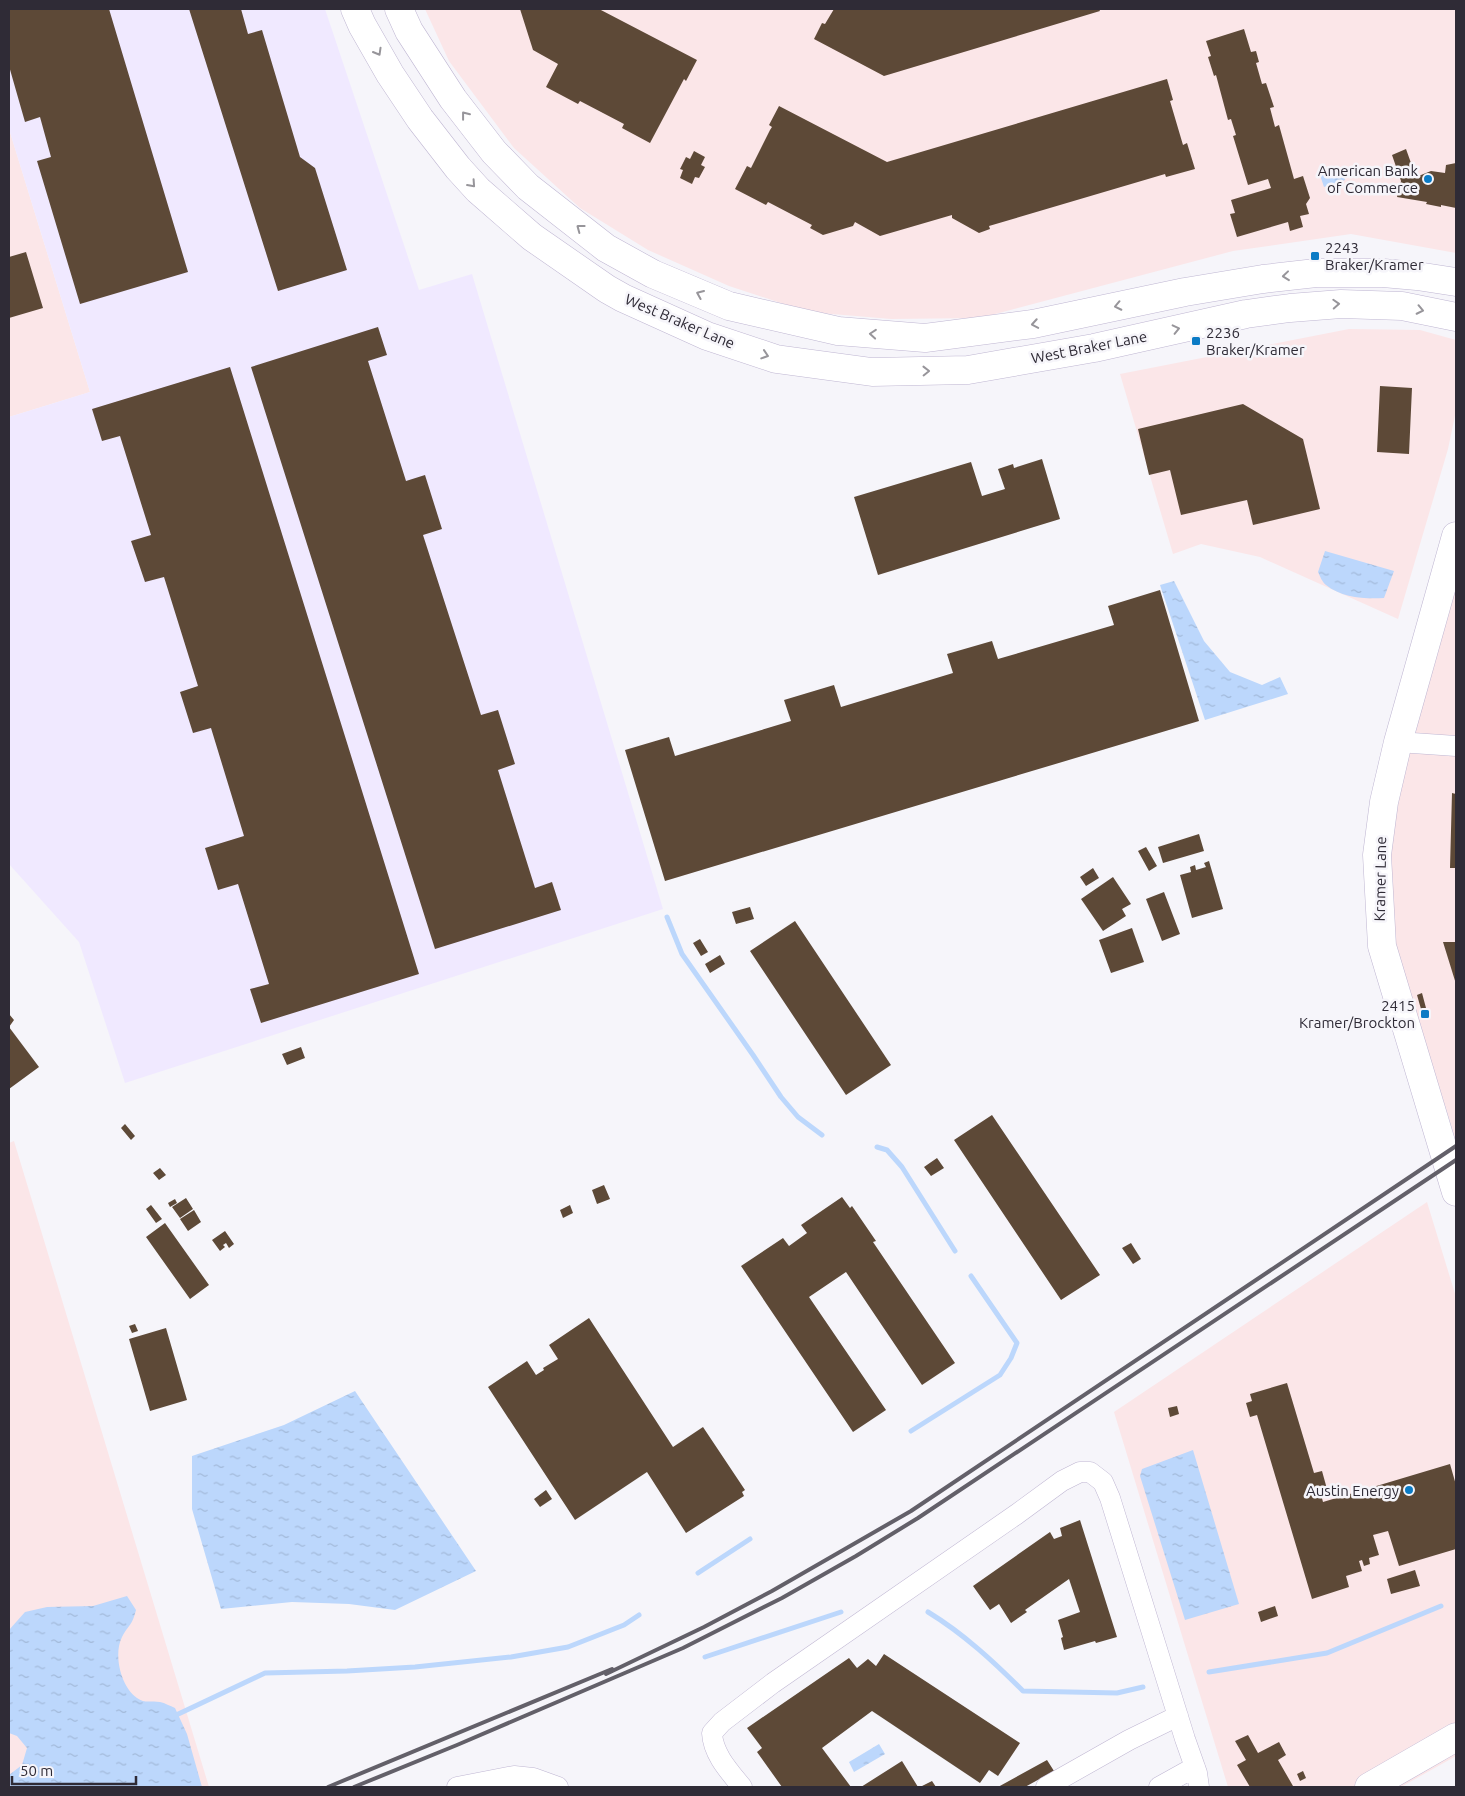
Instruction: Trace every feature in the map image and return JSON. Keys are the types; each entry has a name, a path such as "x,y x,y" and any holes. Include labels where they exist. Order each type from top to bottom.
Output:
{"main road":[{"name":"West Braker Lane","path":"355,9 390,74 420,119 458,168 478,190 532,237 607,289 644,308 708,336 776,358 872,372 968,370 1094,348 1246,314 1290,308 1341,304 1402,306 1456,317"},
{"path":"399,9 409,31 453,99 494,152 528,186 553,208 606,248 658,276 729,306 838,331 925,338 1033,324 1186,292 1263,279 1316,273 1383,273 1456,282"},
{"path":"607,289 620,256"},
{"path":"644,308 658,276"},
{"path":"1082,314 1094,348"},
{"name":"Kramer Lane","path":"1456,536 1398,742 1384,802 1377,855 1382,946 1456,1192"},
{"path":"1369,1787 1456,1737"}],"street":[{"path":"1398,742 1456,746"},
{"path":"742,1787 721,1760 712,1739 712,1733 722,1722 773,1683 1062,1481 1080,1472 1090,1472 1098,1477 1107,1488 1195,1767 1199,1787"},
{"path":"1046,1787 1129,1740 1178,1716"},
{"path":"1159,1787 1195,1767"},
{"path":"457,1787 514,1776 533,1778 558,1787"}],"shaded area":[{"path":"9,9 325,9 419,290 472,274 663,909 125,1083 79,942 9,864 9,417 90,392 9,129"},
{"path":"425,9 1456,9 1456,253 1351,234 1233,251 980,318 891,319 808,312 729,286 648,250 580,208 514,148 449,61"},
{"path":"9,129 90,392 9,417"},
{"path":"1349,329 1420,330 1456,340 1456,411 1448,449 1398,619 1260,557 1201,544 1173,554 1120,374"},
{"path":"1456,586 1456,1141 1394,942 1390,835 1415,725"},
{"path":"14,1141 209,1787 9,1787 9,1143"},
{"path":"1427,1202 1456,1297 1456,1756 1401,1787 1228,1787 1114,1412"}],"water":[{"path":"1341,168 1345,180 1324,187 1320,175"},
{"path":"1325,551 1394,571 1384,598 1362,598 1346,595 1326,585 1318,572"},
{"path":"1174,581 1204,641 1230,672 1262,685 1280,677 1288,694 1205,720 1160,585"},
{"path":"355,1391 476,1571 395,1610 349,1604 292,1602 221,1609 192,1509 192,1456 284,1425"},
{"path":"1193,1450 1239,1604 1185,1620 1140,1476 1142,1469"},
{"path":"127,1596 136,1610 132,1622 119,1644 118,1653 123,1679 131,1693 140,1700 160,1702 175,1708 187,1734 202,1787 9,1787 9,1775 22,1765 27,1748 17,1736 9,1733 9,1630 25,1612 47,1607 93,1606"},
{"path":"879,1744 885,1754 854,1772 849,1762"}],"building":[{"path":"9,9 109,9 188,272 80,304 37,161 51,157 40,117 25,122 9,66"},
{"path":"189,9 241,9 248,34 262,30 300,157 315,168 347,270 278,291"},
{"path":"520,9 599,9 697,60 686,81 684,79 650,143 622,128 624,124 580,101 578,104 546,87 558,64 533,50"},
{"path":"834,9 1099,9 1100,11 884,76 814,39 822,23 825,24"},
{"path":"1244,29 1251,52 1256,51 1259,62 1256,63 1262,84 1266,83 1274,107 1270,108 1275,127 1279,125 1294,179 1303,176 1310,198 1306,204 1309,214 1300,216 1303,227 1290,231 1288,222 1237,237 1230,214 1235,213 1231,200 1271,188 1268,179 1248,185 1233,136 1236,135 1231,119 1228,120 1216,75 1214,76 1208,57 1211,56 1206,41"},
{"path":"1167,79 1173,100 1170,101 1183,145 1187,143 1195,169 1166,177 1165,174 989,226 990,229 979,233 952,218 952,215 880,236 855,222 853,226 823,235 810,228 812,225 768,202 766,205 735,189 747,166 751,168 772,127 769,125 779,106 887,162"},
{"name":"American Bank of Commerce","path":"1406,149 1416,177 1431,171 1445,173 1446,165 1456,163 1456,208 1441,205 1441,207 1426,204 1427,202 1397,197 1401,181 1392,155"},
{"path":"694,151 705,157 701,165 705,167 699,178 695,177 692,184 680,178 683,170 680,169 686,157 690,159"},
{"path":"26,252 43,308 9,318 9,257"},
{"path":"378,327 387,355 368,361 406,481 425,475 442,529 423,535 481,715 498,710 515,764 498,770 535,888 552,882 561,910 435,949 251,367"},
{"path":"230,367 419,974 261,1023 250,989 269,984 238,884 218,890 205,848 244,836 211,728 193,733 180,692 198,686 164,577 145,582 131,541 151,535 120,436 102,441 92,409"},
{"path":"1380,386 1412,388 1409,454 1377,452"},
{"path":"1243,404 1303,439 1320,509 1253,525 1247,500 1181,515 1170,470 1149,475 1138,429"},
{"path":"1042,459 1060,519 878,575 854,497 971,462 982,496 1005,489 998,469 1013,464 1014,468"},
{"path":"1160,590 1199,721 665,881 625,750 669,737 675,756 791,721 784,700 834,685 841,707 953,673 947,654 992,641 998,659 1114,625 1108,606"},
{"path":"1452,793 1456,794 1456,868 1450,868"},
{"path":"1199,834 1204,851 1163,863 1158,847"},
{"path":"1146,847 1157,866 1149,871 1138,851"},
{"path":"1209,861 1223,909 1192,918 1180,875 1191,872 1190,867 1195,865 1196,870 1206,867 1204,863"},
{"path":"1093,868 1099,878 1086,886 1080,877"},
{"path":"1113,877 1131,904 1122,909 1126,916 1103,931 1081,899"},
{"path":"1164,892 1180,934 1162,941 1146,899"},
{"path":"750,907 754,919 736,924 732,912"},
{"path":"795,921 891,1065 846,1095 750,951"},
{"path":"1132,928 1144,962 1111,973 1099,940"},
{"path":"700,939 708,952 701,956 693,943"},
{"path":"1443,942 1456,942 1456,984"},
{"path":"720,955 725,964 710,973 705,964"},
{"path":"1422,993 1426,1008 1421,1009 1417,995"},
{"path":"9,1014 14,1020 9,1027"},
{"path":"9,1027 39,1067 9,1089"},
{"path":"301,1047 305,1058 287,1065 282,1054"},
{"path":"992,1115 1100,1275 1061,1300 954,1140"},
{"path":"125,1124 135,1136 131,1140 121,1128"},
{"path":"937,1158 944,1168 931,1176 924,1167"},
{"path":"160,1168 166,1175 159,1180 153,1173"},
{"path":"604,1185 610,1199 597,1204 592,1190"},
{"path":"842,1197 850,1208 852,1206 876,1241 873,1242 955,1363 922,1385 846,1272 809,1297 886,1410 853,1432 741,1266 783,1238 789,1246 807,1233 801,1225"},
{"path":"186,1198 193,1209 180,1218 172,1207"},
{"path":"175,1199 177,1203 170,1207 168,1203"},
{"path":"151,1205 162,1219 156,1223 146,1209"},
{"path":"570,1205 573,1213 563,1218 560,1210"},
{"path":"194,1210 201,1222 188,1231 180,1219"},
{"path":"165,1223 209,1285 190,1299 146,1237"},
{"path":"225,1231 234,1244 229,1248 226,1243 223,1245 225,1247 220,1251 212,1240"},
{"path":"1131,1243 1141,1259 1133,1264 1122,1248"},
{"path":"589,1318 673,1447 703,1427 745,1490 742,1492 744,1496 686,1533 647,1472 575,1520 488,1387 527,1361 536,1375 544,1370 543,1368 558,1359 549,1345"},
{"path":"135,1324 138,1331 132,1333 129,1326"},
{"path":"166,1328 187,1400 150,1411 129,1339"},
{"name":"Austin Energy","path":"1287,1383 1314,1473 1322,1471 1327,1489 1320,1491 1323,1502 1450,1464 1456,1485 1456,1549 1399,1566 1388,1531 1373,1535 1379,1555 1369,1558 1370,1564 1364,1566 1362,1560 1359,1561 1362,1571 1346,1576 1349,1587 1312,1599 1257,1415 1250,1417 1246,1403 1252,1401 1250,1394"},
{"path":"1177,1406 1179,1414 1170,1417 1168,1408"},
{"path":"546,1490 552,1499 540,1507 534,1499"},
{"path":"1080,1520 1117,1637 1064,1650 1061,1638 1063,1637 1058,1620 1080,1612 1069,1579 1025,1610 1027,1612 1011,1623 999,1604 990,1610 973,1586 1050,1532 1054,1539 1062,1536 1060,1528"},
{"path":"1415,1570 1420,1586 1391,1594 1387,1579"},
{"path":"1275,1606 1278,1616 1261,1622 1258,1612"},
{"path":"884,1654 1020,1743 998,1776 989,1770 980,1783 872,1711 822,1748 851,1787 782,1787 757,1752 762,1748 747,1728 849,1658 857,1668 868,1659 876,1666"},
{"path":"1248,1735 1258,1753 1279,1742 1286,1755 1278,1760 1293,1786 1250,1787 1237,1765 1246,1760 1235,1741"},
{"path":"1047,1760 1054,1771 1025,1787 998,1787"},
{"path":"902,1761 918,1787 861,1787"},
{"path":"1303,1771 1306,1778 1300,1781 1297,1774"},
{"path":"932,1781 936,1787 920,1787"}],"waterway":[{"path":"667,917 682,954 781,1097 798,1117 822,1135"},
{"path":"877,1147 887,1150 902,1167 955,1251"},
{"path":"911,1431 1000,1375 1011,1358 1017,1343 971,1276"},
{"path":"698,1573 750,1539"},
{"path":"1209,1672 1327,1653 1441,1606"},
{"path":"705,1657 841,1612"},
{"path":"928,1612 978,1649 1023,1691 1117,1693 1143,1687"},
{"path":"172,1717 265,1673 415,1667 511,1657 568,1647 624,1625 639,1615"}],"railway":[{"path":"606,1674 704,1627 772,1591 911,1511 1456,1146"},
{"path":"354,1787 683,1648 782,1598 856,1556 918,1518 1456,1160"},
{"path":"328,1787 612,1669"}],"place":[{"name":"American Bank of Commerce","path":"1428,179"},
{"name":"2243 Braker/Kramer","path":"1315,256"},
{"name":"2236 Braker/Kramer","path":"1196,341"},
{"name":"2415 Kramer/Brockton","path":"1425,1014"},
{"name":"Austin Energy","path":"1409,1490"}]}
